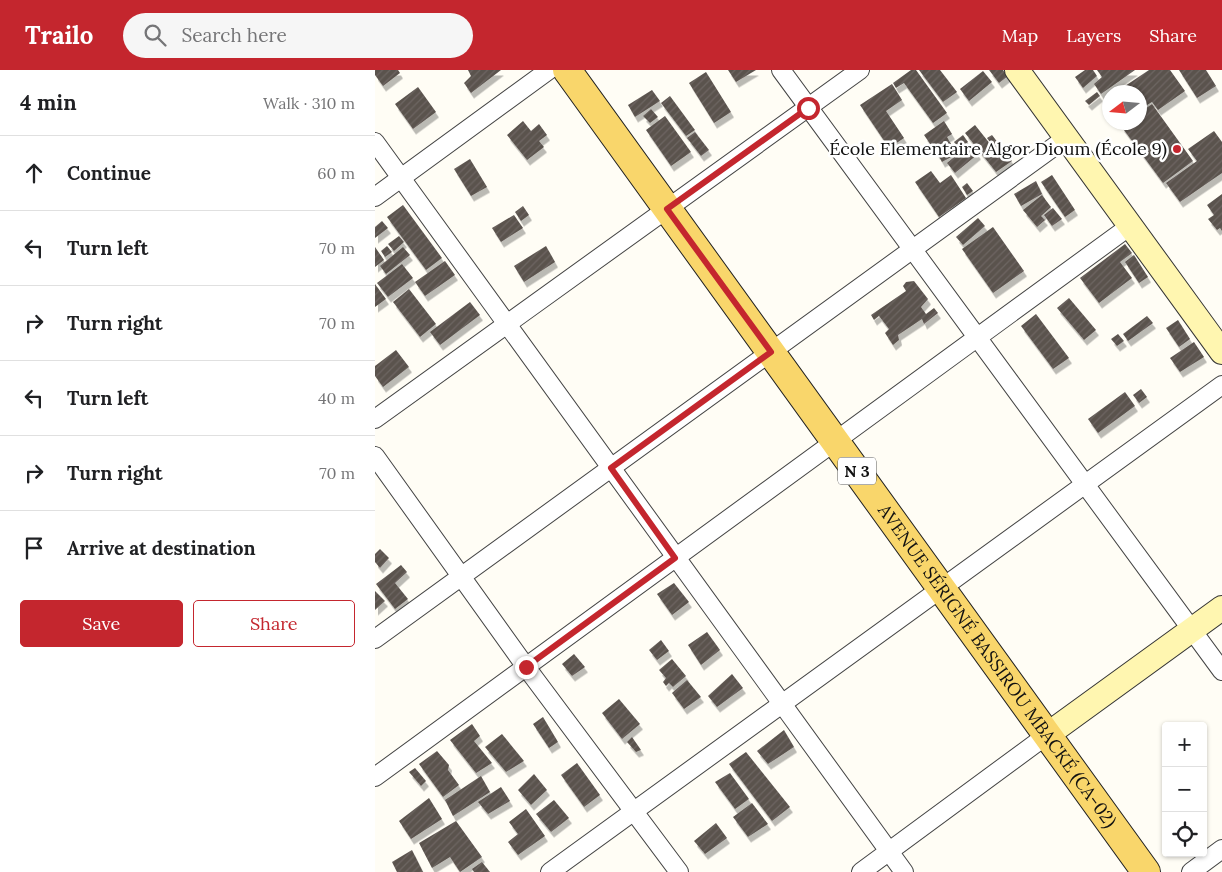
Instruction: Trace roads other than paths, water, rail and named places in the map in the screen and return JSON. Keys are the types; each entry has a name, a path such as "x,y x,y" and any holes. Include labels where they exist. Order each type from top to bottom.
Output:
{"main road":[{"name":"AVENUE SÉRIGNÉ BASSIROU MBACKÉ (CA-02)","path":"567,70 1147,872"}],"street":[{"path":"375,197 549,70"},
{"path":"781,70 1222,671"},
{"path":"375,419 860,70"},
{"path":"1017,70 1222,352"},
{"path":"375,639 1066,138"},
{"path":"375,142 904,872"},
{"path":"375,777 1130,226"},
{"path":"550,872 1222,385"},
{"path":"375,456 526,667 679,872"},
{"path":"861,872 1222,608"},
{"path":"1191,872 1222,850"}],"place":[{"name":"École Elementaire Algor Dioum (École 9)","path":"1177,149"}]}
